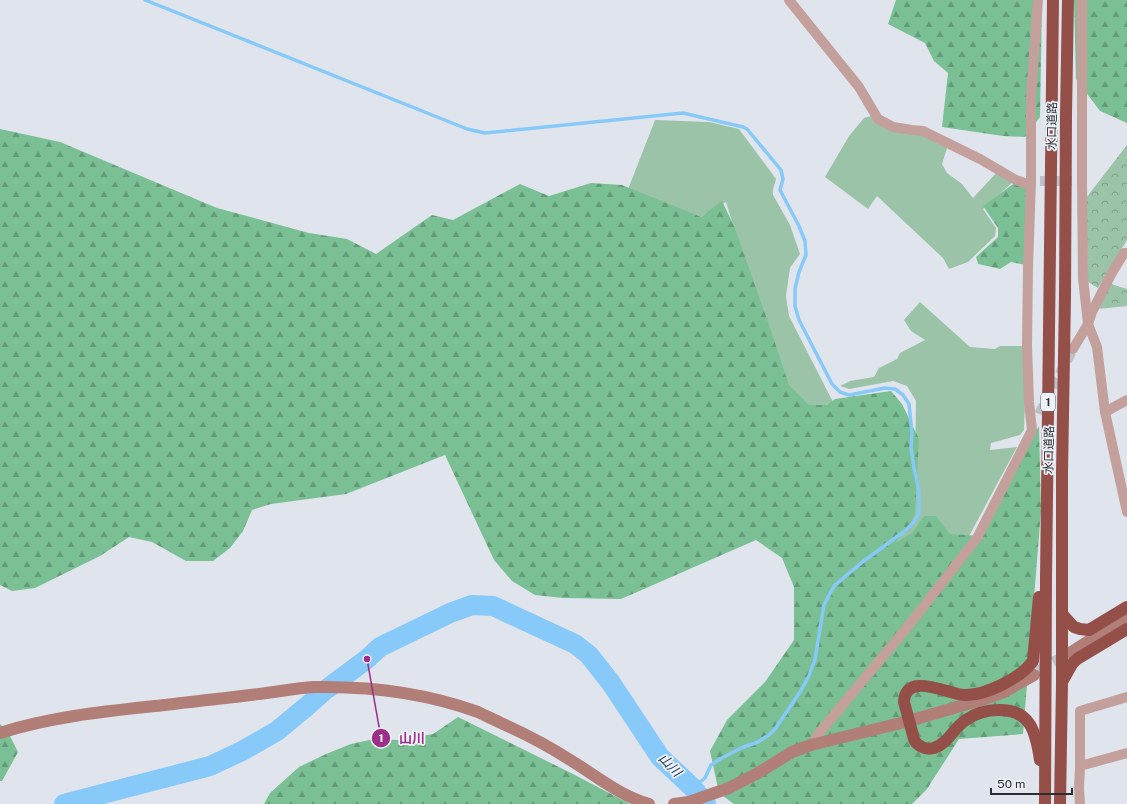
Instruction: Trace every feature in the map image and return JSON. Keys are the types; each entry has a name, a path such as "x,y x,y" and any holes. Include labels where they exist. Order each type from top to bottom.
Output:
{"highway":[{"name":"水口道路","path":"1045,804 1046,579 1053,0"},
{"name":"水口道路","path":"1060,804 1062,683 1062,473 1068,0"},
{"path":"1046,579 1040,587 1035,654 1030,665 1023,671 999,687 975,694 965,695 925,686 912,687 907,690 904,696 904,702 915,742 927,749 942,745 965,720 974,715 990,710 1011,710 1018,713 1026,720 1032,729 1037,740 1040,762 1046,774"},
{"path":"1062,614 1074,627 1089,630 1127,607"},
{"path":"1062,683 1072,664 1077,659 1127,629"}],"street":[{"path":"789,0 859,87 878,119 893,127 923,131 980,159 1016,180 1033,182"},
{"path":"811,745 820,732 909,625 977,538 1032,430 1035,417 1029,402 1027,346 1033,182 1031,96 1038,0"},
{"path":"1082,0 1077,181 1083,278 1088,324 1097,347 1105,412 1127,512"},
{"path":"1073,349 1088,324 1092,312 1113,272 1124,253 1127,253"},
{"path":"1105,412 1127,400"},
{"path":"1070,653 1127,616"},
{"path":"674,804 689,802 729,788 758,773 792,752 811,745 909,721 992,696 1004,692 1034,675"},
{"path":"0,733 49,721 111,711 312,687 371,689 410,694 478,712 547,745 623,793 649,804"},
{"path":"1080,804 1080,711 1127,697"},
{"path":"1080,766 1127,753"}],"green space":[{"path":"896,0 1042,0 1040,117 1025,137 1003,136 942,127 948,73 934,61 925,43 888,24"},
{"path":"1074,0 1127,0 1127,123 1100,111 1076,79"},
{"path":"871,116 948,145 942,164 947,173 962,184 973,198 998,171 1014,181 983,209 996,228 995,236 968,262 949,269 943,258 877,196 868,209 825,177 849,136 864,118"},
{"path":"655,120 709,122 739,129 776,179 773,195 790,225 800,254 790,268 786,296 789,316 834,404 807,407 786,388 764,325 726,202 695,220 627,192"},
{"path":"0,129 60,142 217,208 309,233 347,239 376,254 432,215 453,220 520,184 549,196 591,183 622,185 701,217 722,201 734,226 789,385 809,405 827,405 835,399 891,391 902,404 919,439 915,514 912,521 895,543 912,533 924,516 936,516 950,534 981,536 1039,426 1041,511 1023,734 959,739 927,789 912,804 734,804 719,793 710,751 727,720 765,682 794,640 794,587 782,558 756,540 621,599 563,598 535,595 512,581 494,560 445,455 346,494 271,504 252,510 243,531 230,548 213,561 186,561 152,542 129,537 100,556 35,588 12,591 0,585"},
{"path":"1127,145 1127,240 1098,288 1088,282 1086,198"},
{"path":"1016,182 1026,185 1026,265 1011,262 1000,269 978,264 976,257 998,237 998,228 983,206"},
{"path":"1111,284 1127,289 1127,306 1098,309"},
{"path":"920,302 970,347 995,349 1000,346 1024,346 1027,355 1024,430 1020,435 991,443 990,450 1017,447 968,538 914,534 892,546 915,462 916,401 907,386 893,381 849,389 840,386 850,381 874,377 879,368 897,359 900,353 925,340 911,331 904,320"},
{"path":"458,717 630,804 264,804 270,793 299,767 326,754 351,744 374,739 399,740 433,734"},
{"path":"0,724 7,730 18,752 2,781 0,781"}],"waterway":[{"path":"145,0 467,129 485,133 683,113 747,129 781,170 783,179 780,190 799,226 805,241 806,255 799,272 795,289 795,306 799,320 832,384 840,392 849,395 885,388 895,389 903,395 909,404 912,433 911,447 919,491 919,513 914,522 906,530 861,563 834,586 824,605 815,659 809,676 775,729 758,742 741,748 711,765 705,778 693,788"},
{"name":"山川","path":"64,804 210,766 242,751 277,731 324,691 367,659 380,647 450,613 472,605 493,606 575,644 589,655 611,683 660,757 693,788 706,804"}],"tunnel":[{"path":"1040,181 1072,181"},
{"path":"1039,414 1073,349"},
{"path":"1038,672 1070,653"}],"place":[{"name":"山川","path":"367,659"}]}
